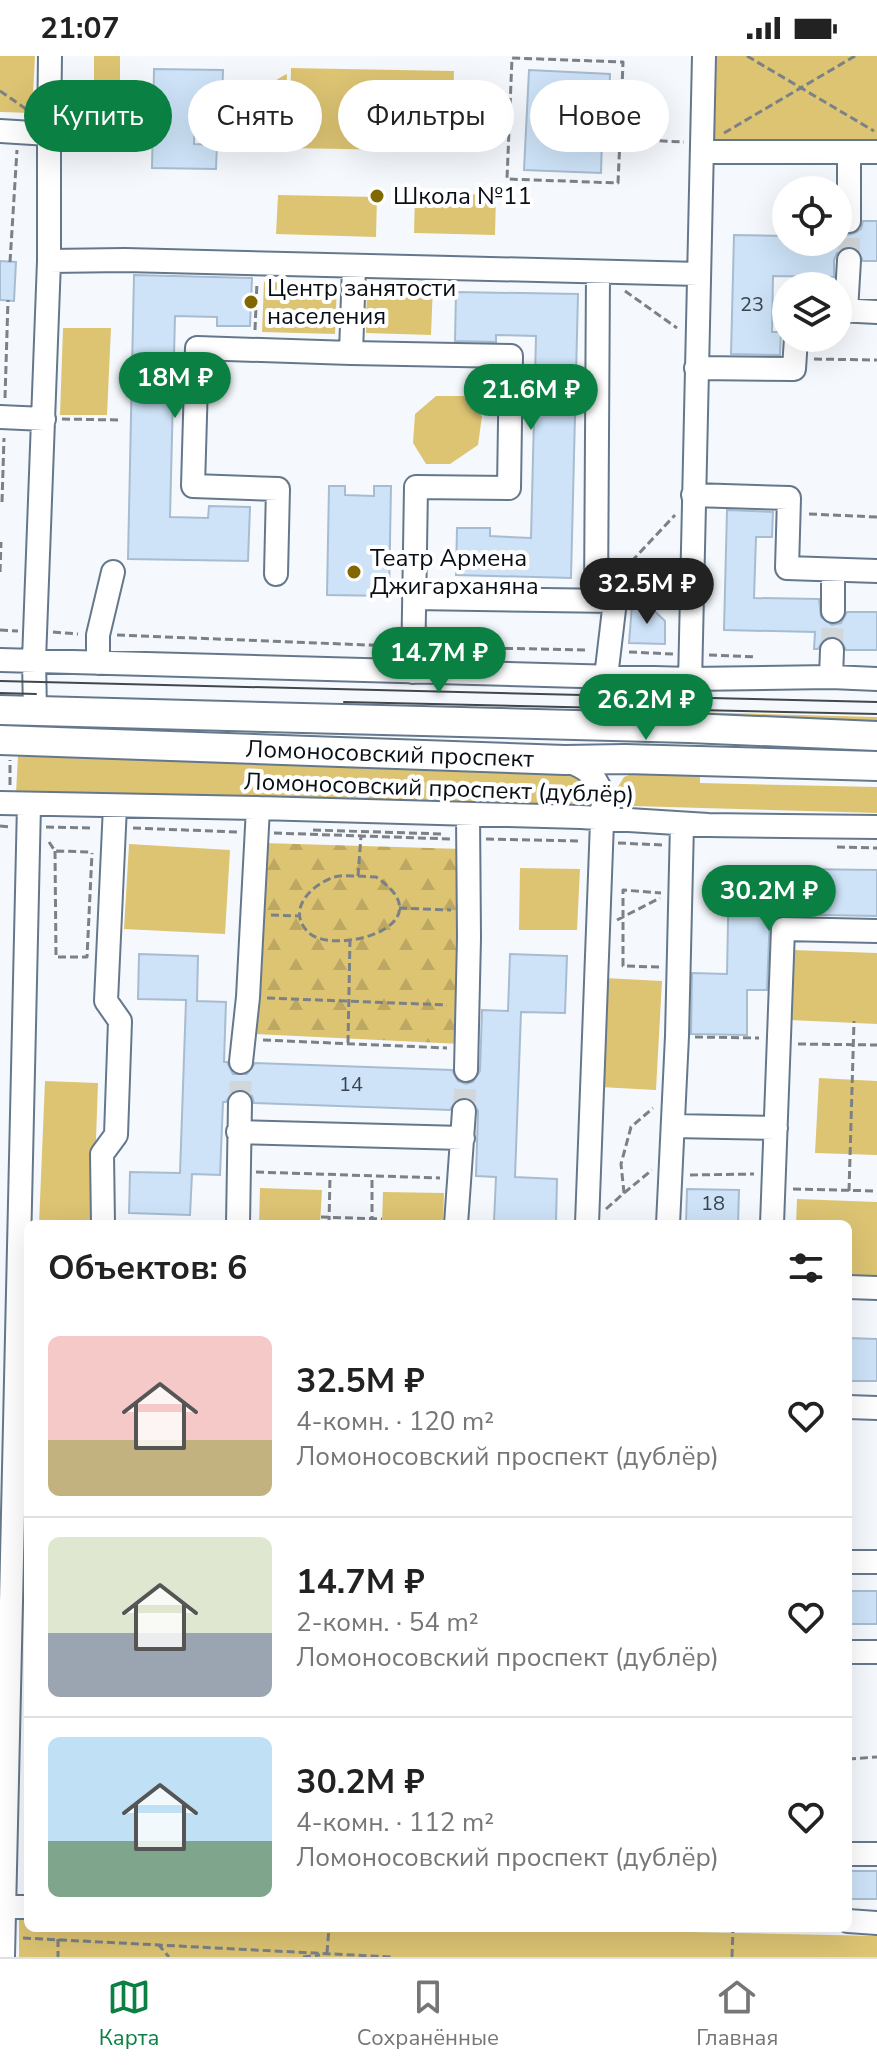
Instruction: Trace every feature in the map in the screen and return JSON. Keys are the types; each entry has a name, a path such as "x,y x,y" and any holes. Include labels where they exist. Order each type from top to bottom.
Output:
{"main road":[{"name":"Ломоносовский проспект","path":"0,710 689,728 877,736"},
{"path":"140,744 132,739 129,730 132,720 141,714"},
{"path":"605,726 616,731 620,742 616,753 606,759"},
{"name":"Ломоносовский проспект","path":"5,748 140,744 565,760 877,766"}],"street":[{"path":"50,56 53,80"},
{"path":"689,728 696,368 706,145 704,56"},
{"path":"706,145 877,152"},
{"path":"35,712 34,660 49,261 57,152"},
{"path":"849,152 849,176"},
{"path":"49,261 125,260 699,274"},
{"path":"847,272 849,260"},
{"path":"351,353 354,267"},
{"path":"596,600 598,273"},
{"path":"852,311 877,312"},
{"path":"276,574 278,489 193,486 197,348 511,356 509,488 416,487 413,672"},
{"path":"696,368 794,369 795,352"},
{"path":"0,417 44,419"},
{"path":"693,495 789,498 787,568 877,571"},
{"path":"833,570 833,611"},
{"path":"98,663 98,635 113,572"},
{"path":"414,598 615,601 606,677"},
{"path":"831,677 832,650"},
{"path":"0,660 690,679 877,679"},
{"path":"565,760 588,769 596,778 603,795 594,1219"},
{"path":"2,1950 6,1574 20,1541 8,1396 11,1086 19,813"},
{"name":"Ломоносовский проспект (дублёр)","path":"19,813 115,822 468,829 678,837 877,827"},
{"path":"103,1220 102,1154 116,1135 120,1021 106,1001 115,822"},
{"path":"241,1062 258,825"},
{"path":"466,1060 468,829"},
{"path":"668,1220 677,1036 678,837"},
{"path":"772,1220 783,929 877,931"},
{"path":"238,1220 240,1103"},
{"path":"456,1220 464,1111"},
{"path":"673,1126 776,1128"},
{"path":"238,1132 463,1138"},
{"path":"852,1287 877,1288"},
{"path":"852,1407 877,1408"},
{"path":"852,1562 877,1562"},
{"path":"852,1652 877,1652"},
{"path":"852,1854 877,1854"},
{"path":"4,1907 24,1907"},
{"path":"852,1921 877,1923"}],"path":[{"path":"747,56 877,133"},
{"path":"669,142 706,145 855,56"},
{"path":"619,152 618,183 507,179 512,57 623,62 622,80"},
{"path":"0,91 24,108"},
{"path":"9,132 10,262"},
{"path":"598,273 697,341"},
{"path":"254,350 257,274"},
{"path":"822,352 877,360"},
{"path":"44,419 119,420"},
{"path":"596,600 693,495"},
{"path":"789,513 877,517"},
{"path":"0,572 1,542"},
{"path":"0,630 756,657"},
{"path":"5,748 19,813"},
{"path":"19,813 115,822 362,827"},
{"path":"0,826 19,813 115,822 468,829 678,837"},
{"path":"358,876 362,827"},
{"path":"468,829 678,837"},
{"path":"46,839 55,851 56,957 87,957 92,853 55,851"},
{"path":"833,844 877,844"},
{"path":"358,876 376,877 388,884 396,894 399,908 395,922 383,931 361,939 315,937 308,932 299,916 306,895 335,877 358,876"},
{"path":"599,936 623,915 667,894 623,890 623,915 623,966 666,967"},
{"path":"399,908 469,910"},
{"path":"253,915 299,916"},
{"path":"348,1044 350,939"},
{"path":"248,997 467,1006"},
{"path":"849,1191 854,1021"},
{"path":"677,1036 877,1045"},
{"path":"243,1039 348,1044 466,1060"},
{"path":"624,1193 621,1164 631,1127 655,1106"},
{"path":"594,1219 624,1193 671,1164 849,1191 877,1191"},
{"path":"238,1171 460,1178"},
{"path":"329,1217 330,1174"},
{"path":"372,1176 372,1218"},
{"path":"321,1217 382,1219"},
{"path":"852,1759 877,1757"},
{"path":"327,1953 329,1932"},
{"path":"732,1957 733,1932"},
{"path":"58,1939 58,1957"},
{"path":"2,1950 58,1939 391,1957"},
{"path":"158,1944 169,1957"},
{"path":"303,1957 327,1953"}],"green space":[{"path":"0,56 35,56 34,80 24,80 24,113 0,112"},
{"path":"94,56 120,56 120,80 94,80"},
{"path":"714,56 877,56 877,140 713,139"},
{"path":"291,68 454,71 454,80 338,80 338,149 322,149 322,80 291,80"},
{"path":"415,193 496,195 495,235 414,233"},
{"path":"278,195 377,197 376,237 276,234"},
{"path":"264,282 337,284 335,334 262,332"},
{"path":"367,283 433,285 431,335 366,333"},
{"path":"63,328 111,328 107,415 60,415"},
{"path":"436,396 464,396 482,416 478,445 450,464 426,464 413,443 415,414"},
{"path":"693,712 877,717 877,727 707,721"},
{"path":"18,756 578,772 593,795 584,806 16,793"},
{"path":"632,774 700,775 700,783 877,787 877,813 632,806 617,796 616,790 624,777"},
{"path":"264,843 463,849 461,1044 255,1034"},
{"path":"129,844 230,850 225,934 124,929"},
{"path":"520,868 580,869 577,930 519,930"},
{"path":"793,950 877,953 877,1024 790,1020"},
{"path":"605,978 662,981 656,1090 600,1087"},
{"path":"819,1078 877,1081 877,1155 815,1153"},
{"path":"45,1081 98,1083 93,1220 39,1220"},
{"path":"260,1188 322,1190 320,1220 259,1220"},
{"path":"383,1192 444,1193 443,1220 382,1220"},
{"path":"797,1199 877,1202 877,1278 852,1277 852,1220 796,1220"},
{"path":"19,1918 24,1918 24,1932 687,1932 877,1936 877,1957 19,1957"}],"building":[{"path":"154,69 223,70 223,80 188,80 188,152 217,152 216,169 152,168 152,152 172,152 172,80 154,80"},
{"path":"529,70 610,74 610,80 530,80 530,152 602,152 601,173 524,170"},
{"path":"863,221 877,221 877,261 863,261 857,249 852,247 852,234 861,229"},
{"path":"734,235 772,236 772,256 836,256 834,272 772,272 772,352 780,352 780,355 731,354"},
{"path":"0,261 16,262 14,301 0,300"},
{"path":"134,275 252,278 250,326 217,326 217,317 175,316 170,517 208,518 209,506 250,507 248,561 128,559"},
{"path":"456,292 578,294 571,578 456,575 457,528 490,528 490,536 531,538 536,336 496,335 496,342 455,341"},
{"path":"329,486 345,486 345,495 374,496 374,486 391,486 389,596 327,595"},
{"path":"727,510 773,512 772,537 756,537 754,598 819,599 821,617 832,625 841,623 847,612 877,612 877,650 846,650 840,639 832,636 825,638 818,649 814,649 815,632 724,630"},
{"path":"632,605 649,606 665,621 665,644 629,643"},
{"path":"729,868 877,870 877,916 770,914 767,990 747,990 747,1035 691,1034 692,973 727,974"},
{"path":"139,954 198,956 197,1001 226,1002 224,1062 233,1074 247,1074 255,1063 452,1070 458,1081 466,1084 473,1082 480,1071 482,1010 508,1011 510,954 567,956 565,1013 521,1012 515,1177 557,1179 556,1220 494,1220 496,1177 476,1176 478,1111 471,1099 457,1099 450,1110 254,1103 252,1096 241,1089 233,1091 223,1102 220,1175 192,1174 190,1215 129,1213 130,1172 180,1173 186,1000 138,999"},
{"path":"687,1189 739,1190 738,1220 686,1220"},
{"path":"852,1338 877,1339 877,1381 852,1381"},
{"path":"852,1591 877,1591 877,1624 852,1624"},
{"path":"852,1871 877,1871 877,1899 852,1899"}],"tunnel":[{"path":"832,650 833,611"},
{"path":"240,1103 241,1062"},
{"path":"464,1111 466,1070"}],"tram line":[{"path":"0,681 877,702"},
{"path":"0,693 36,694"},
{"path":"344,702 877,714"}],"place":[{"name":"Школа №11","path":"377,196"},
{"name":"Центр занятости населения","path":"251,302"},
{"name":"Театр Армена Джигарханяна","path":"354,572"}]}
